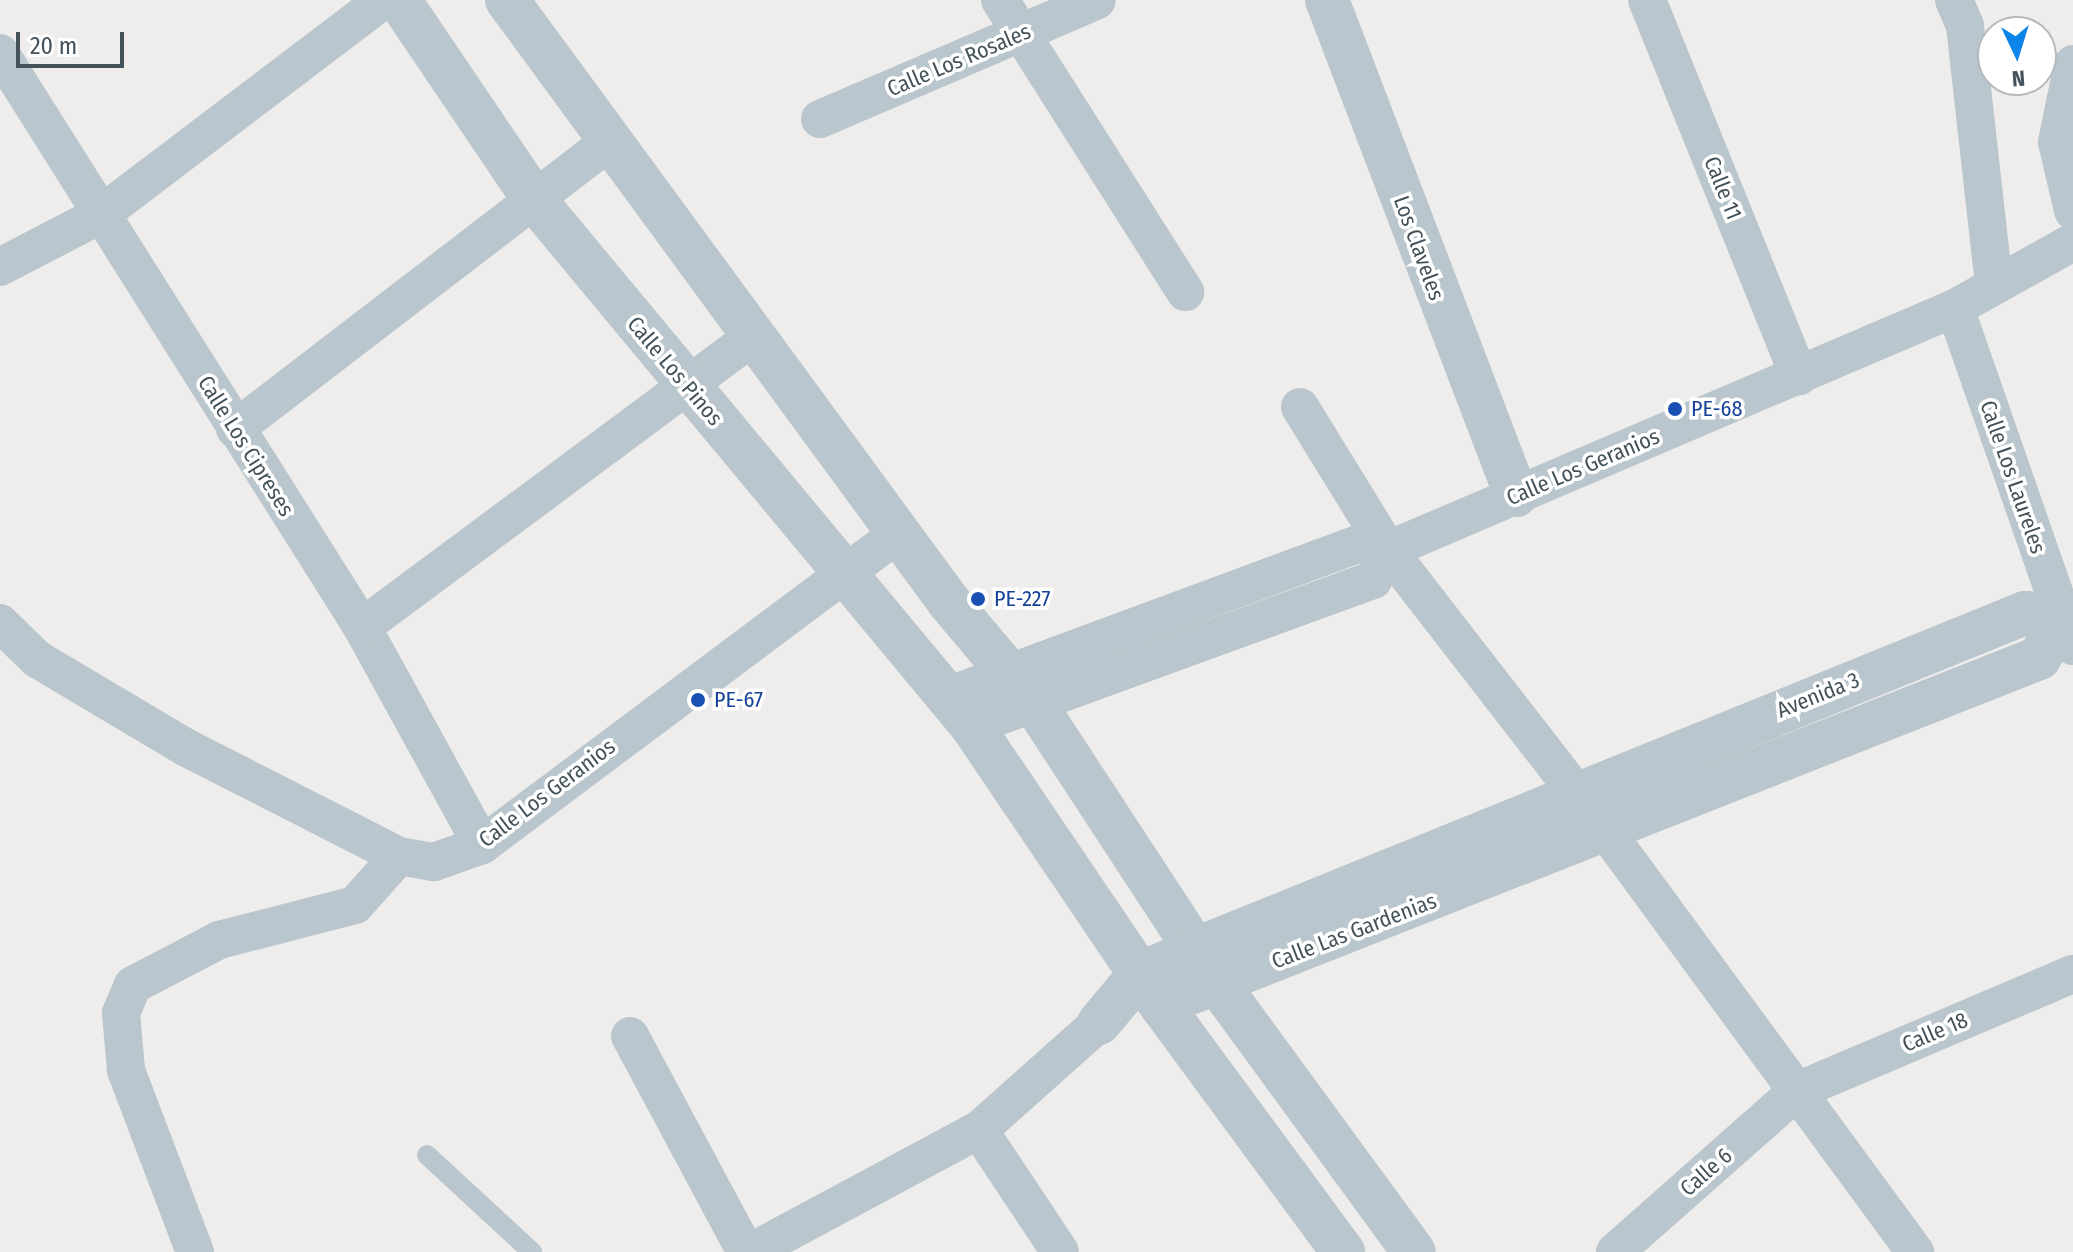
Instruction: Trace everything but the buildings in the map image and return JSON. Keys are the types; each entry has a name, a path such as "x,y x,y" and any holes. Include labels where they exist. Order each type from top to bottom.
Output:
{"street":[{"path":"0,267 100,215 383,0"},
{"name":"Calle Los Pinos","path":"399,0 533,198 960,711 1150,990 1343,1252"},
{"path":"507,0 899,533 1021,688 1205,966 1414,1252"},
{"path":"1000,0 1185,292"},
{"name":"Calle Los Rosales","path":"820,119 1097,0"},
{"name":"Los Claveles","path":"1327,0 1516,495"},
{"name":"Calle 11","path":"1647,0 1799,376"},
{"path":"1954,0 1965,26 1994,285"},
{"name":"Calle Los Cipreses","path":"0,53 362,627 482,845"},
{"path":"2073,64 2057,142 2073,211"},
{"path":"235,429 611,141"},
{"name":"Calle Los Geranios","path":"1388,550 1955,308 2073,242"},
{"name":"Calle Los Laureles","path":"1955,308 2069,627"},
{"path":"362,627 685,383 754,336"},
{"path":"1300,407 1388,550 1608,834 1915,1252"},
{"name":"Calle Los Geranios","path":"37,659 185,747 399,856 434,862 482,845 899,533"},
{"path":"960,711 1021,688 1373,580 1388,550"},
{"name":"Avenida 3","path":"1575,792 2025,613 2069,627"},
{"path":"0,623 37,659"},
{"path":"1608,834 2039,658 2069,627"},
{"path":"0,653 37,659"},
{"name":"Calle Las Gardenias","path":"749,1252 979,1130 1099,1023 1150,990 1575,792"},
{"name":"Calle Las Gardenias","path":"1205,966 1608,834"},
{"path":"195,1252 126,1070 121,1013 133,985 219,940 355,905 399,856"},
{"name":"Calle 18","path":"1797,1091 2073,974"},
{"path":"630,1036 749,1252"},
{"name":"Calle 6","path":"1615,1252 1797,1091"},
{"path":"979,1130 1060,1252"}],"lane":[{"path":"427,1155 532,1252"}],"place":[{"name":"PE-68","path":"1675,409"},
{"name":"PE-227","path":"978,599"},
{"name":"PE-67","path":"698,700"}]}
